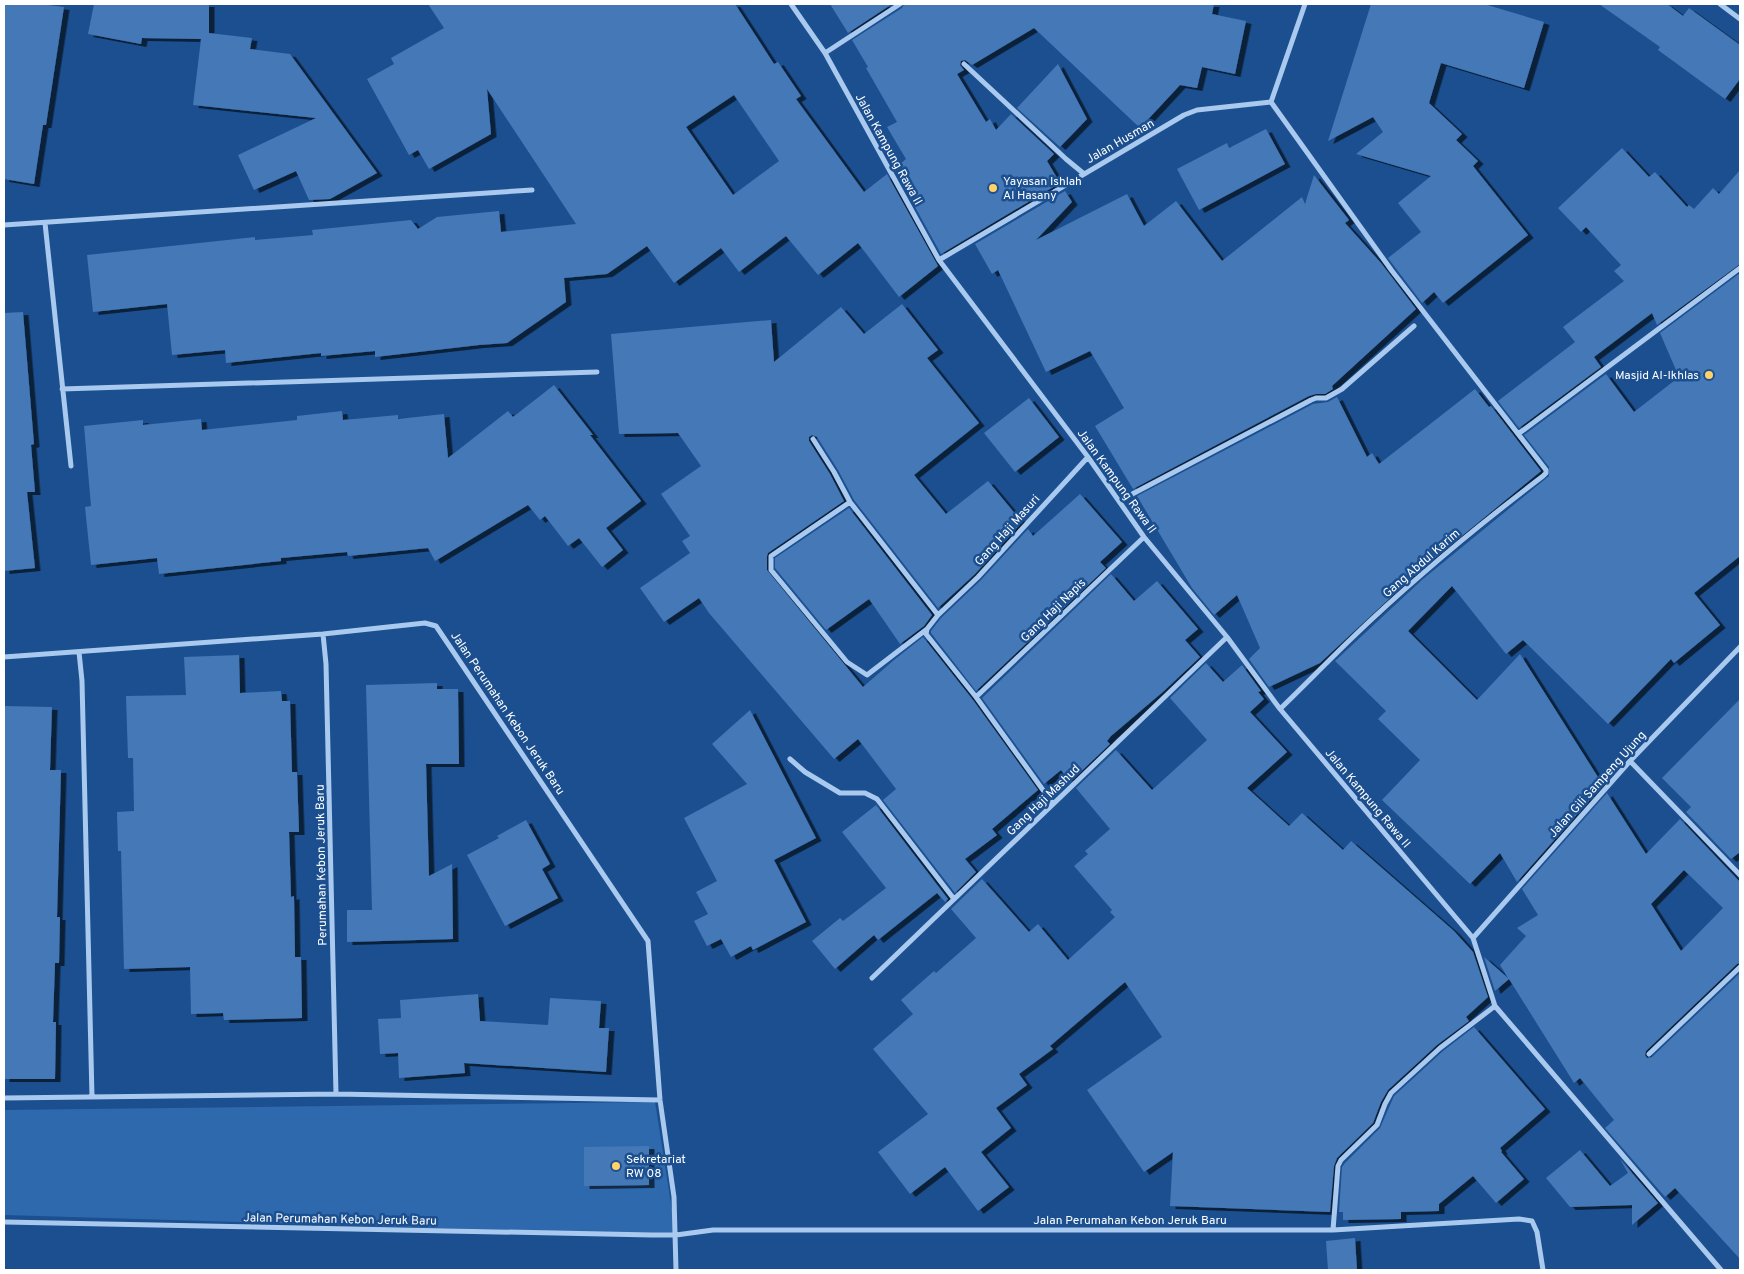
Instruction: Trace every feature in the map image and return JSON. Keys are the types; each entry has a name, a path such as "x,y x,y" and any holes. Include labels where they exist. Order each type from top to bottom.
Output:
{"street":[{"name":"Jalan Kampung Rawa II","path":"791,4 825,54 939,260 1088,457 1144,537 1227,637 1280,709 1473,938"},
{"path":"825,54 900,4"},
{"path":"1305,4 1271,102 1392,271 1518,434 1740,268"},
{"path":"1720,4 1740,19"},
{"path":"964,64 1083,173"},
{"name":"Jalan Husman","path":"939,260 1083,173 1184,115 1197,110 1271,102"},
{"path":"4,225 532,190"},
{"path":"45,223 71,466"},
{"path":"1119,501 1311,400 1326,398 1342,389 1414,326"},
{"path":"62,388 597,372"},
{"name":"Gang Abdul Karim","path":"1280,709 1351,638 1426,571 1546,473 1546,470 1518,434"},
{"path":"813,439 850,502 938,615"},
{"name":"Gang Haji Masuri","path":"850,502 772,556 771,570 848,662 867,675 926,629 978,577 1088,457"},
{"name":"Gang Haji Napis","path":"976,697 1144,537"},
{"name":"Jalan Perumahan Kebon Jeruk Baru","path":"4,657 323,634 425,622 436,626 648,941 660,1100 674,1197 676,1270"},
{"path":"926,629 926,634 976,697 1053,804"},
{"name":"Perumahan Kebon Jeruk Baru","path":"323,634 326,664 336,1094"},
{"name":"Gang Haji Mashud","path":"872,978 1227,637"},
{"name":"Jalan Gili Sampeng Ujung","path":"1473,938 1630,761 1740,647"},
{"path":"79,652 82,681 92,1097"},
{"path":"790,759 805,772 840,793 865,793 877,800 954,899"},
{"path":"1630,761 1740,875"},
{"path":"1473,938 1495,1006 1722,1270"},
{"path":"1649,1054 1740,967"},
{"path":"1333,1230 1338,1166 1341,1160 1377,1125 1391,1094 1440,1048 1495,1006"},
{"path":"4,1098 336,1094 660,1100"},
{"name":"Jalan Perumahan Kebon Jeruk Baru","path":"4,1222 676,1235 713,1230 1333,1230 1519,1219 1532,1221 1538,1232 1543,1270"}],"shaded area":[{"path":"655,1102 676,1235 4,1215 4,1110"}],"building":[{"path":"4,4 40,4 64,7 46,125 43,125 34,184 4,179"},
{"path":"94,4 209,4 209,33 252,38 250,49 290,54 377,173 330,199 309,200 296,171 254,190 238,155 316,118 193,105 201,39 142,38 141,44 88,34"},
{"path":"428,4 735,4 774,64 778,62 801,96 796,99 864,192 887,174 938,266 899,297 858,243 818,275 786,236 739,272 721,248 674,283 647,246 607,274 564,278 566,302 507,343 375,357 375,351 321,356 321,353 226,363 225,350 172,355 167,304 93,312 87,255 255,237 255,240 313,235 312,230 411,220 418,229 437,217 499,211 501,232 576,224 487,89 491,134 429,169 418,150 409,155 367,79 394,64 391,58 444,28","holes":["734,95 779,161 733,195 686,127"]},
{"path":"830,4 892,4 848,33"},
{"path":"904,4 1214,4 1212,14 1246,21 1235,74 1202,67 1197,88 1180,85 1140,128 1034,28 972,65 965,60 961,61 960,65 964,70 957,74 986,122 990,119 996,130 1011,114 1054,154 1047,161 1060,183 941,254 894,169 906,159 887,127 897,122 852,40 902,8"},
{"path":"1371,4 1484,4 1544,22 1524,88 1441,63 1429,103 1462,134 1456,140 1478,161 1473,166 1528,235 1443,303 1434,292 1422,303 1388,258 1421,232 1398,203 1431,176 1356,154 1383,132 1373,117 1328,141"},
{"path":"1599,4 1667,4 1683,16 1689,8 1740,45 1740,79 1725,99 1658,50 1660,47"},
{"path":"1058,64 1087,119 1060,147 1017,108"},
{"path":"1266,129 1285,164 1199,210 1177,169 1227,143 1229,148"},
{"path":"1622,148 1649,177 1655,172 1687,207 1689,205 1694,209 1713,188 1719,194 1740,170 1740,264 1657,325 1652,313 1594,357 1601,367 1519,428 1498,401 1575,342 1563,327 1624,281 1614,271 1621,265 1586,227 1581,232 1558,208"},
{"path":"1314,175 1349,220 1345,223 1381,263 1416,309 1332,386 1333,389 1325,394 1309,396 1133,489 1095,426 1124,408 1090,351 1046,372 998,270 992,274 975,244 1065,191 1072,202 1036,240 1127,194 1144,226 1176,201 1222,261 1302,197 1305,204"},
{"path":"1740,273 1740,556 1694,593 1720,625 1674,663 1671,659 1608,724 1523,640 1506,654 1452,586 1408,631 1477,700 1520,654 1603,785 1517,882 1500,853 1470,884 1382,800 1420,760 1378,719 1386,711 1335,661 1423,579 1549,476 1549,467 1524,435 1606,374 1634,412 1679,377 1660,333"},
{"path":"902,304 938,350 927,358 979,423 914,475 946,514 988,481 1022,522 975,574 938,608 854,500 817,437 812,435 809,437 809,441 830,474 844,501 768,553 767,570 863,687 923,637 973,700 1038,790 992,829 997,835 965,859 976,872 955,893 883,800 896,789 858,739 834,759 709,613 699,598 664,622 640,588 690,553 682,541 690,536 661,494 701,466 678,433 619,434 611,334 771,320 774,362 841,307 864,334"},
{"path":"23,312 34,444 31,445 35,492 27,492 35,568 4,571 4,313"},
{"path":"554,385 641,501 606,528 623,550 602,567 579,538 568,546 545,516 540,520 528,505 435,561 428,548 348,556 347,552 281,558 281,561 159,574 157,558 91,565 85,507 91,506 84,426 143,420 143,425 201,419 202,430 297,420 297,416 342,411 343,420 398,415 398,419 444,414 448,458 508,411 513,417"},
{"path":"1475,389 1489,407 1491,406 1541,471 1418,572 1320,663 1269,687 1249,659 1260,648 1237,595 1214,615 1192,588 1137,496 1313,404 1328,402 1337,397 1367,457 1372,453 1379,464"},
{"path":"1029,398 1059,437 1015,472 984,433"},
{"path":"1080,494 1122,542 1100,562 1106,568 976,691 931,631 941,618 981,580 1028,529 1033,536"},
{"path":"849,508 932,615 924,626 900,644 869,599 826,630 775,568 775,558"},
{"path":"1111,574 1134,601 1157,581 1198,629 1185,640 1200,657 1164,691 1111,736 1107,741 1110,744 1070,782 1061,770 1044,784 982,698"},
{"path":"239,655 240,693 281,691 282,701 290,701 292,772 297,772 299,832 289,832 291,897 294,896 295,957 301,957 302,1018 224,1020 223,1013 191,1014 190,967 124,969 121,851 118,851 117,812 134,811 133,758 128,758 126,696 186,695 184,657"},
{"path":"1206,663 1223,682 1242,665 1261,691 1258,692 1264,699 1250,712 1287,752 1247,788 1289,826 1302,813 1343,850 1351,841 1454,931 1473,952 1488,997 1466,1017 1469,1021 1437,1045 1388,1090 1373,1123 1337,1158 1334,1166 1330,1212 1170,1206 1173,1152 1144,1172 1087,1090 1162,1037 1125,982 1050,1046 1053,1049 1019,1074 1027,1085 996,1108 1011,1128 981,1152 1009,1187 978,1211 945,1167 910,1194 878,1152 928,1114 873,1049 913,1014 901,1000 976,938 951,909 982,879 1029,932 1038,924 1068,960 1115,917 1110,912 1112,910 1074,866 1088,854 1085,851 1110,829 1076,788 1116,750 1152,790 1207,740 1170,698"},
{"path":"437,683 437,689 458,689 459,764 426,764 429,876 452,864 453,939 347,942 347,910 372,910 366,685"},
{"path":"1740,699 1740,852 1731,859 1686,812 1691,807 1662,778"},
{"path":"4,706 52,707 50,770 61,770 57,917 60,917 59,963 55,963 53,1022 56,1022 55,1079 4,1079"},
{"path":"750,710 816,838 774,860 806,922 753,950 751,946 731,957 721,939 707,946 694,921 708,914 696,892 717,881 684,818 747,784 712,744"},
{"path":"1607,793 1646,854 1680,819 1740,882 1740,963 1646,1051 1645,1055 1647,1058 1652,1057 1740,973 1740,1259 1675,1188 1665,1197 1605,1128 1614,1120 1580,1078 1574,1083 1509,979 1495,991 1484,957 1508,978 1500,965 1526,936 1517,928 1538,915 1522,889","holes":["1684,870 1723,908 1681,951 1651,904"]},
{"path":"876,805 948,899 945,902 937,893 878,940 874,935 835,969 812,941 840,918 843,921 886,888 842,832"},
{"path":"526,820 550,864 542,869 558,898 505,926 467,855 499,838 497,836"},
{"path":"478,994 480,1021 548,1025 550,998 601,1001 599,1028 609,1028 606,1072 464,1063 465,1073 399,1078 398,1053 380,1054 378,1019 401,1018 400,1000"},
{"path":"1474,1027 1545,1109 1500,1148 1501,1152 1524,1179 1496,1203 1473,1176 1439,1204 1439,1211 1401,1212 1401,1219 1343,1220 1343,1212 1339,1212 1342,1167 1380,1128 1394,1096 1443,1051"},
{"name":"Sekretariat RW 08","path":"649,1146 649,1185 584,1186 584,1147"},
{"path":"1580,1150 1610,1186 1628,1173 1620,1159 1658,1203 1632,1225 1632,1205 1570,1207 1546,1178"},
{"path":"1355,1238 1357,1270 1328,1270 1326,1241"}],"place":[{"name":"Yayasan Ishlah Al Hasany","path":"993,188"},
{"name":"Masjid Al-Ikhlas","path":"1709,375"},
{"name":"Sekretariat RW 08","path":"616,1166"}]}
